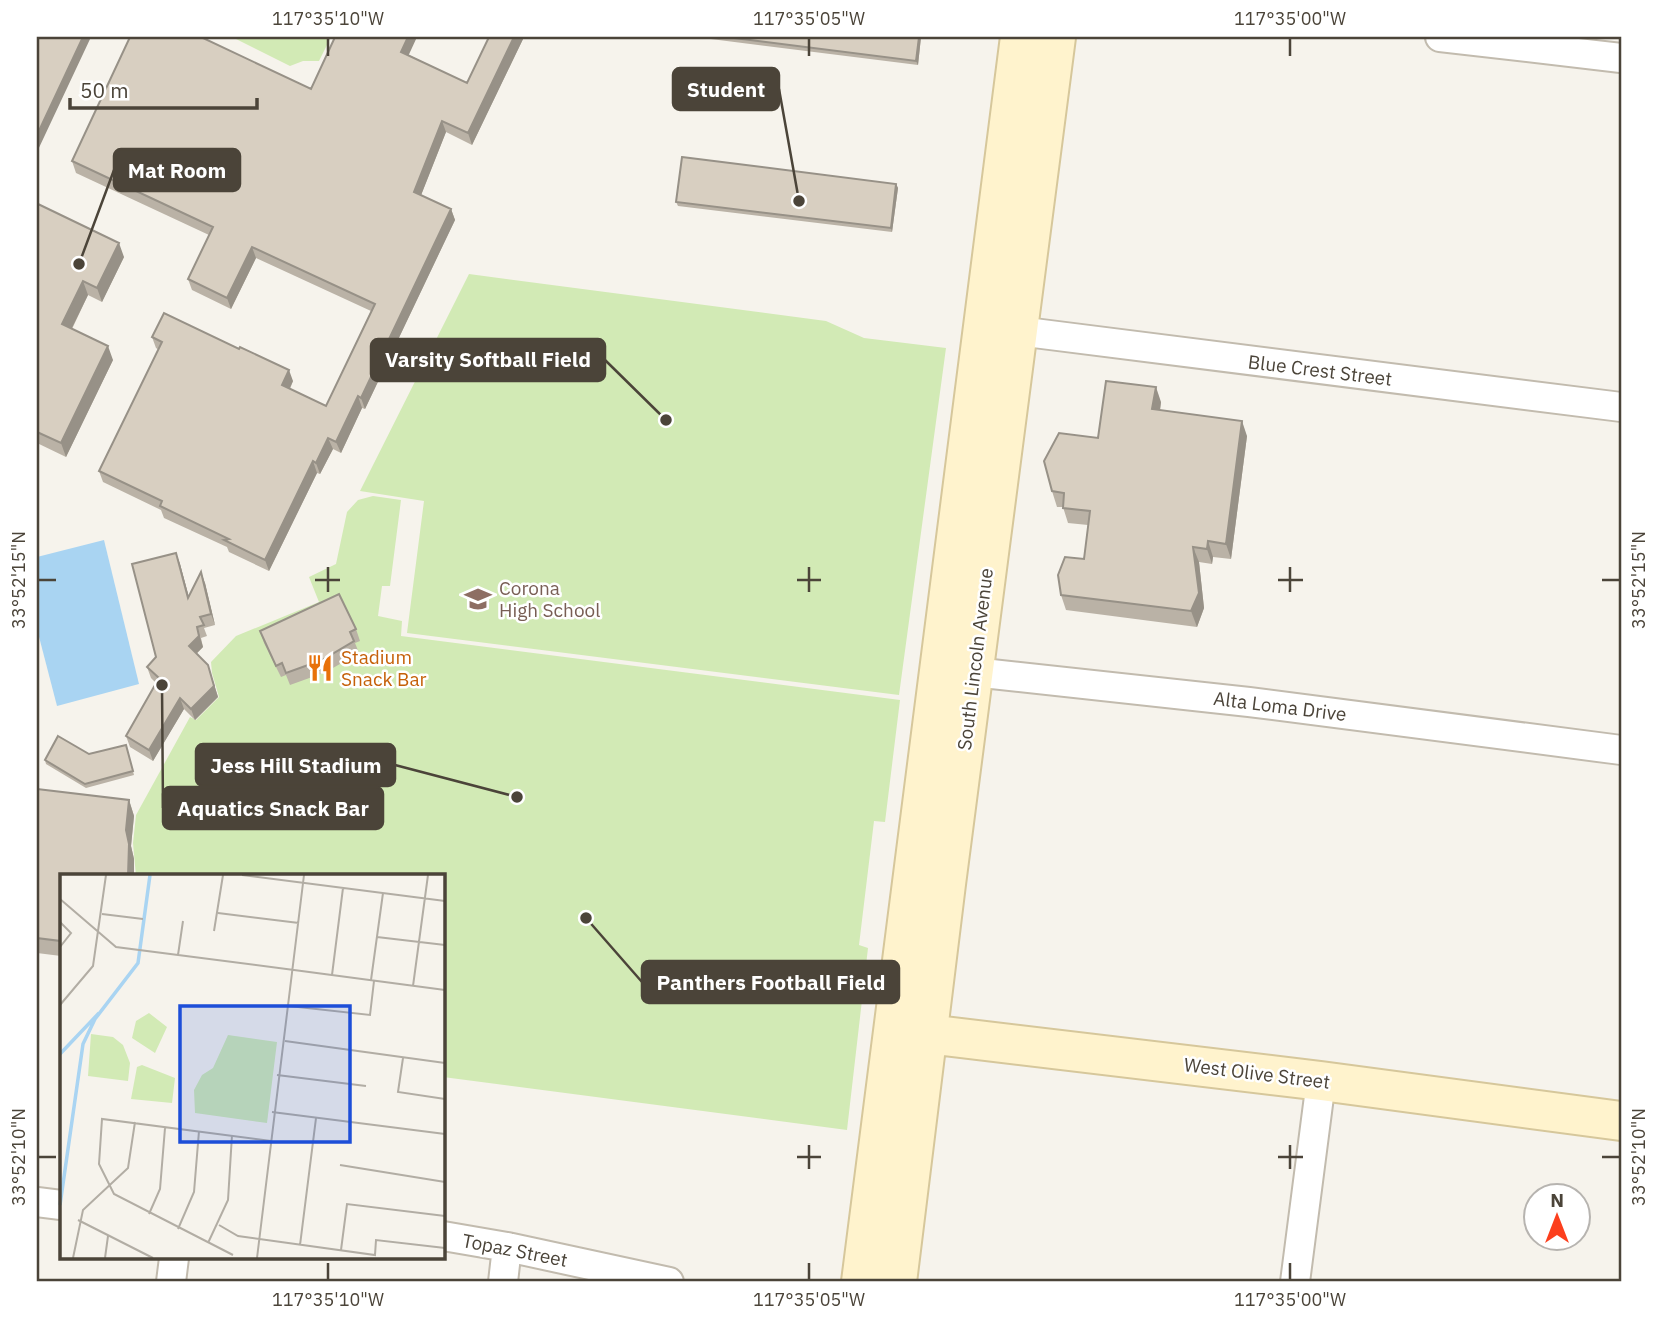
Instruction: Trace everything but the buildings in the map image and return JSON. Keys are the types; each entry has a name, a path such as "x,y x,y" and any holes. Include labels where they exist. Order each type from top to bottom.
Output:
{"main road":[{"name":"South Lincoln Avenue","path":"861,1282 910,1032 956,670 1020,37"},
{"name":"South Lincoln Avenue","path":"956,670 1018,331 1056,37"},
{"name":"South Lincoln Avenue","path":"897,1282 910,1032"},
{"name":"West Olive Street","path":"910,1032 1321,1080 1621,1121"}],"street":[{"path":"1440,37 1621,58"},
{"name":"Blue Crest Street","path":"1018,331 1621,407"},
{"name":"Alta Loma Drive","path":"956,670 1249,702 1621,750"},
{"path":"1295,1282 1321,1080"},
{"path":"37,1202 60,1205"},
{"name":"Topaz Street","path":"444,1236 669,1282"},
{"path":"503,1282 507,1247"},
{"path":"171,1282 174,1260"}],"green space":[{"path":"232,37 331,37 319,61 303,61 290,66"},
{"path":"469,274 826,321 864,338 946,348 899,695 407,633 424,501 360,491"},
{"path":"373,496 401,500 390,586 382,586 378,616 402,621 401,636 900,700 885,822 874,821 859,945 868,948 847,1130 444,1077 444,874 136,874 133,843 136,815 190,717 196,720 219,697 211,662 236,636 319,602 309,577 336,564 347,512 358,500"}],"water":[{"path":"104,540 139,684 57,706 37,629 37,557"}],"place":[{"name":"Student","path":"799,201"},
{"name":"Mat Room","path":"79,264"},
{"name":"Varsity Softball Field","path":"666,420"},
{"name":"Corona High School","path":"478,599"},
{"name":"Stadium Snack Bar","path":"320,668"},
{"name":"Aquatics Snack Bar","path":"162,685"},
{"name":"Jess Hill Stadium","path":"517,797"},
{"name":"Panthers Football Field","path":"586,918"}]}
